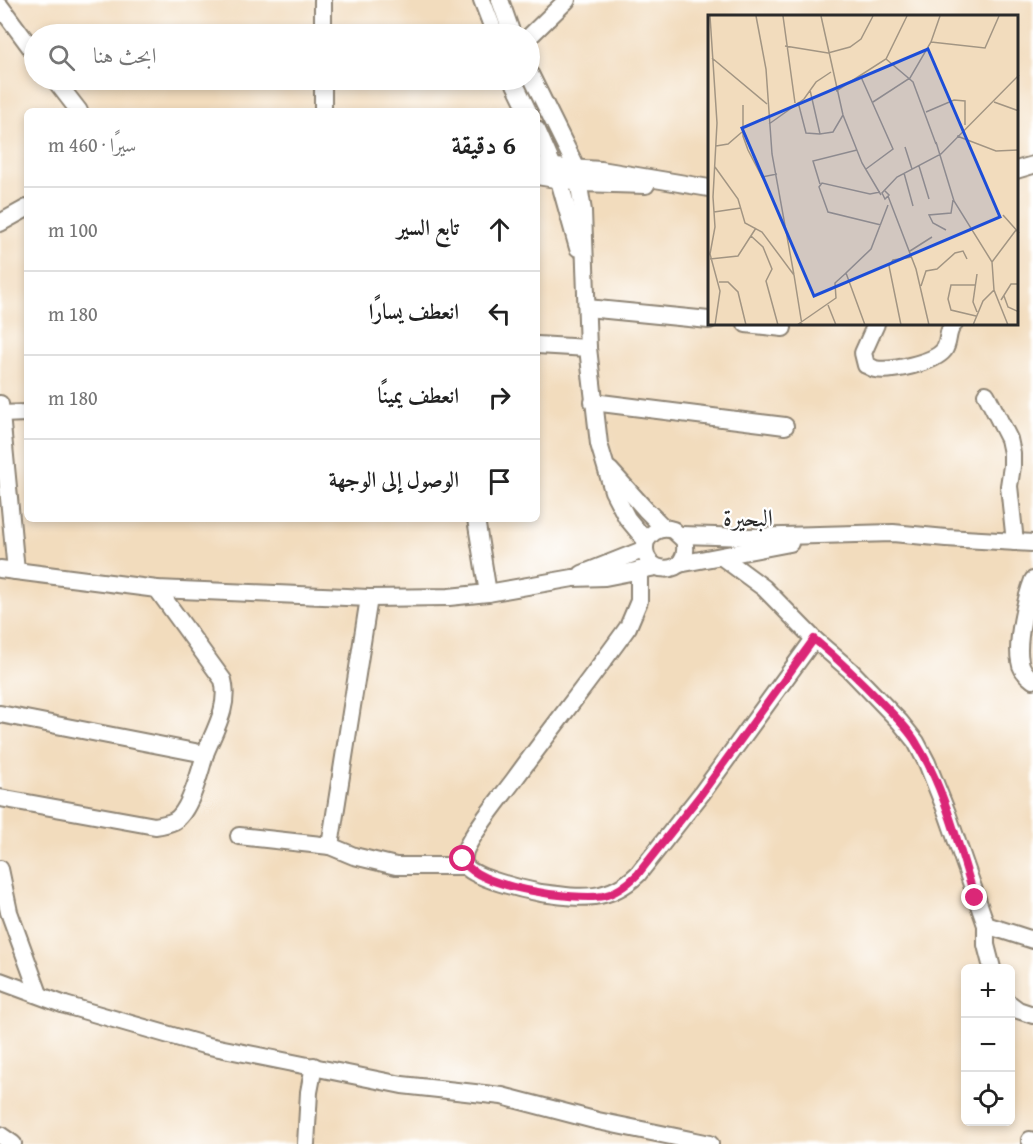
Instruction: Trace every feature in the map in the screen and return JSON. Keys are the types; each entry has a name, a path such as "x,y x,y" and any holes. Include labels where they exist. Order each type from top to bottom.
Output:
{"street":[{"path":"323,0 323,24"},
{"path":"482,0 491,24"},
{"path":"500,0 508,24"},
{"path":"540,26 567,0"},
{"path":"0,6 24,38"},
{"path":"63,90 77,108"},
{"path":"323,90 323,108"},
{"path":"518,90 527,108"},
{"path":"465,866 463,859 465,851 491,811 628,627 639,601 648,568 645,545 613,491 599,444 588,348 585,239 578,175 538,90"},
{"path":"540,139 571,221 585,280"},
{"path":"1018,170 1033,165"},
{"path":"550,170 578,175 627,174 708,188"},
{"path":"0,223 24,210"},
{"path":"587,308 708,320"},
{"path":"764,326 783,328"},
{"path":"875,326 863,353 866,365 875,369 919,363 940,353 946,346 949,330 952,326"},
{"path":"540,345 588,348"},
{"path":"986,394 1009,439 1012,453 1009,486 1015,542"},
{"path":"593,402 786,426"},
{"path":"24,413 1,409 8,570 157,589 369,598 449,597 488,593 573,578 605,577 648,568 664,570 679,564 722,557 751,544"},
{"path":"606,466 664,528 681,535 751,544 835,534 893,532 1033,543"},
{"path":"476,522 488,593"},
{"path":"573,578 645,545 653,532 664,528"},
{"path":"679,564 686,553 681,535"},
{"path":"751,544 764,588"},
{"path":"722,557 764,588 814,639 857,678 916,742 947,813 986,925 991,964"},
{"path":"1033,580 1027,595 1019,651 1022,668 1033,680"},
{"path":"0,798 155,826 177,819 193,795 205,754 225,705 226,690 223,680 157,589"},
{"path":"330,846 369,598"},
{"path":"239,836 330,846 354,856 396,866 465,866 501,883 536,892 574,897 602,896 627,885 638,874 702,793 814,639"},
{"path":"0,714 205,754"},
{"path":"0,869 9,912 39,994"},
{"path":"986,925 1033,940"},
{"path":"0,981 75,1008 192,1042 402,1085 502,1096 598,1121 710,1144"},
{"path":"1015,1007 1033,1015"},
{"path":"306,1144 309,1092 314,1066"},
{"path":"0,1135 13,1144"}],"district":[{"name":"البحيرة","path":"748,518"}],"route":[{"path":"463,859 465,866 477,873 501,883 536,892 574,897 602,896 627,885 702,793 814,639 850,670 916,742 947,813 975,898"}]}
